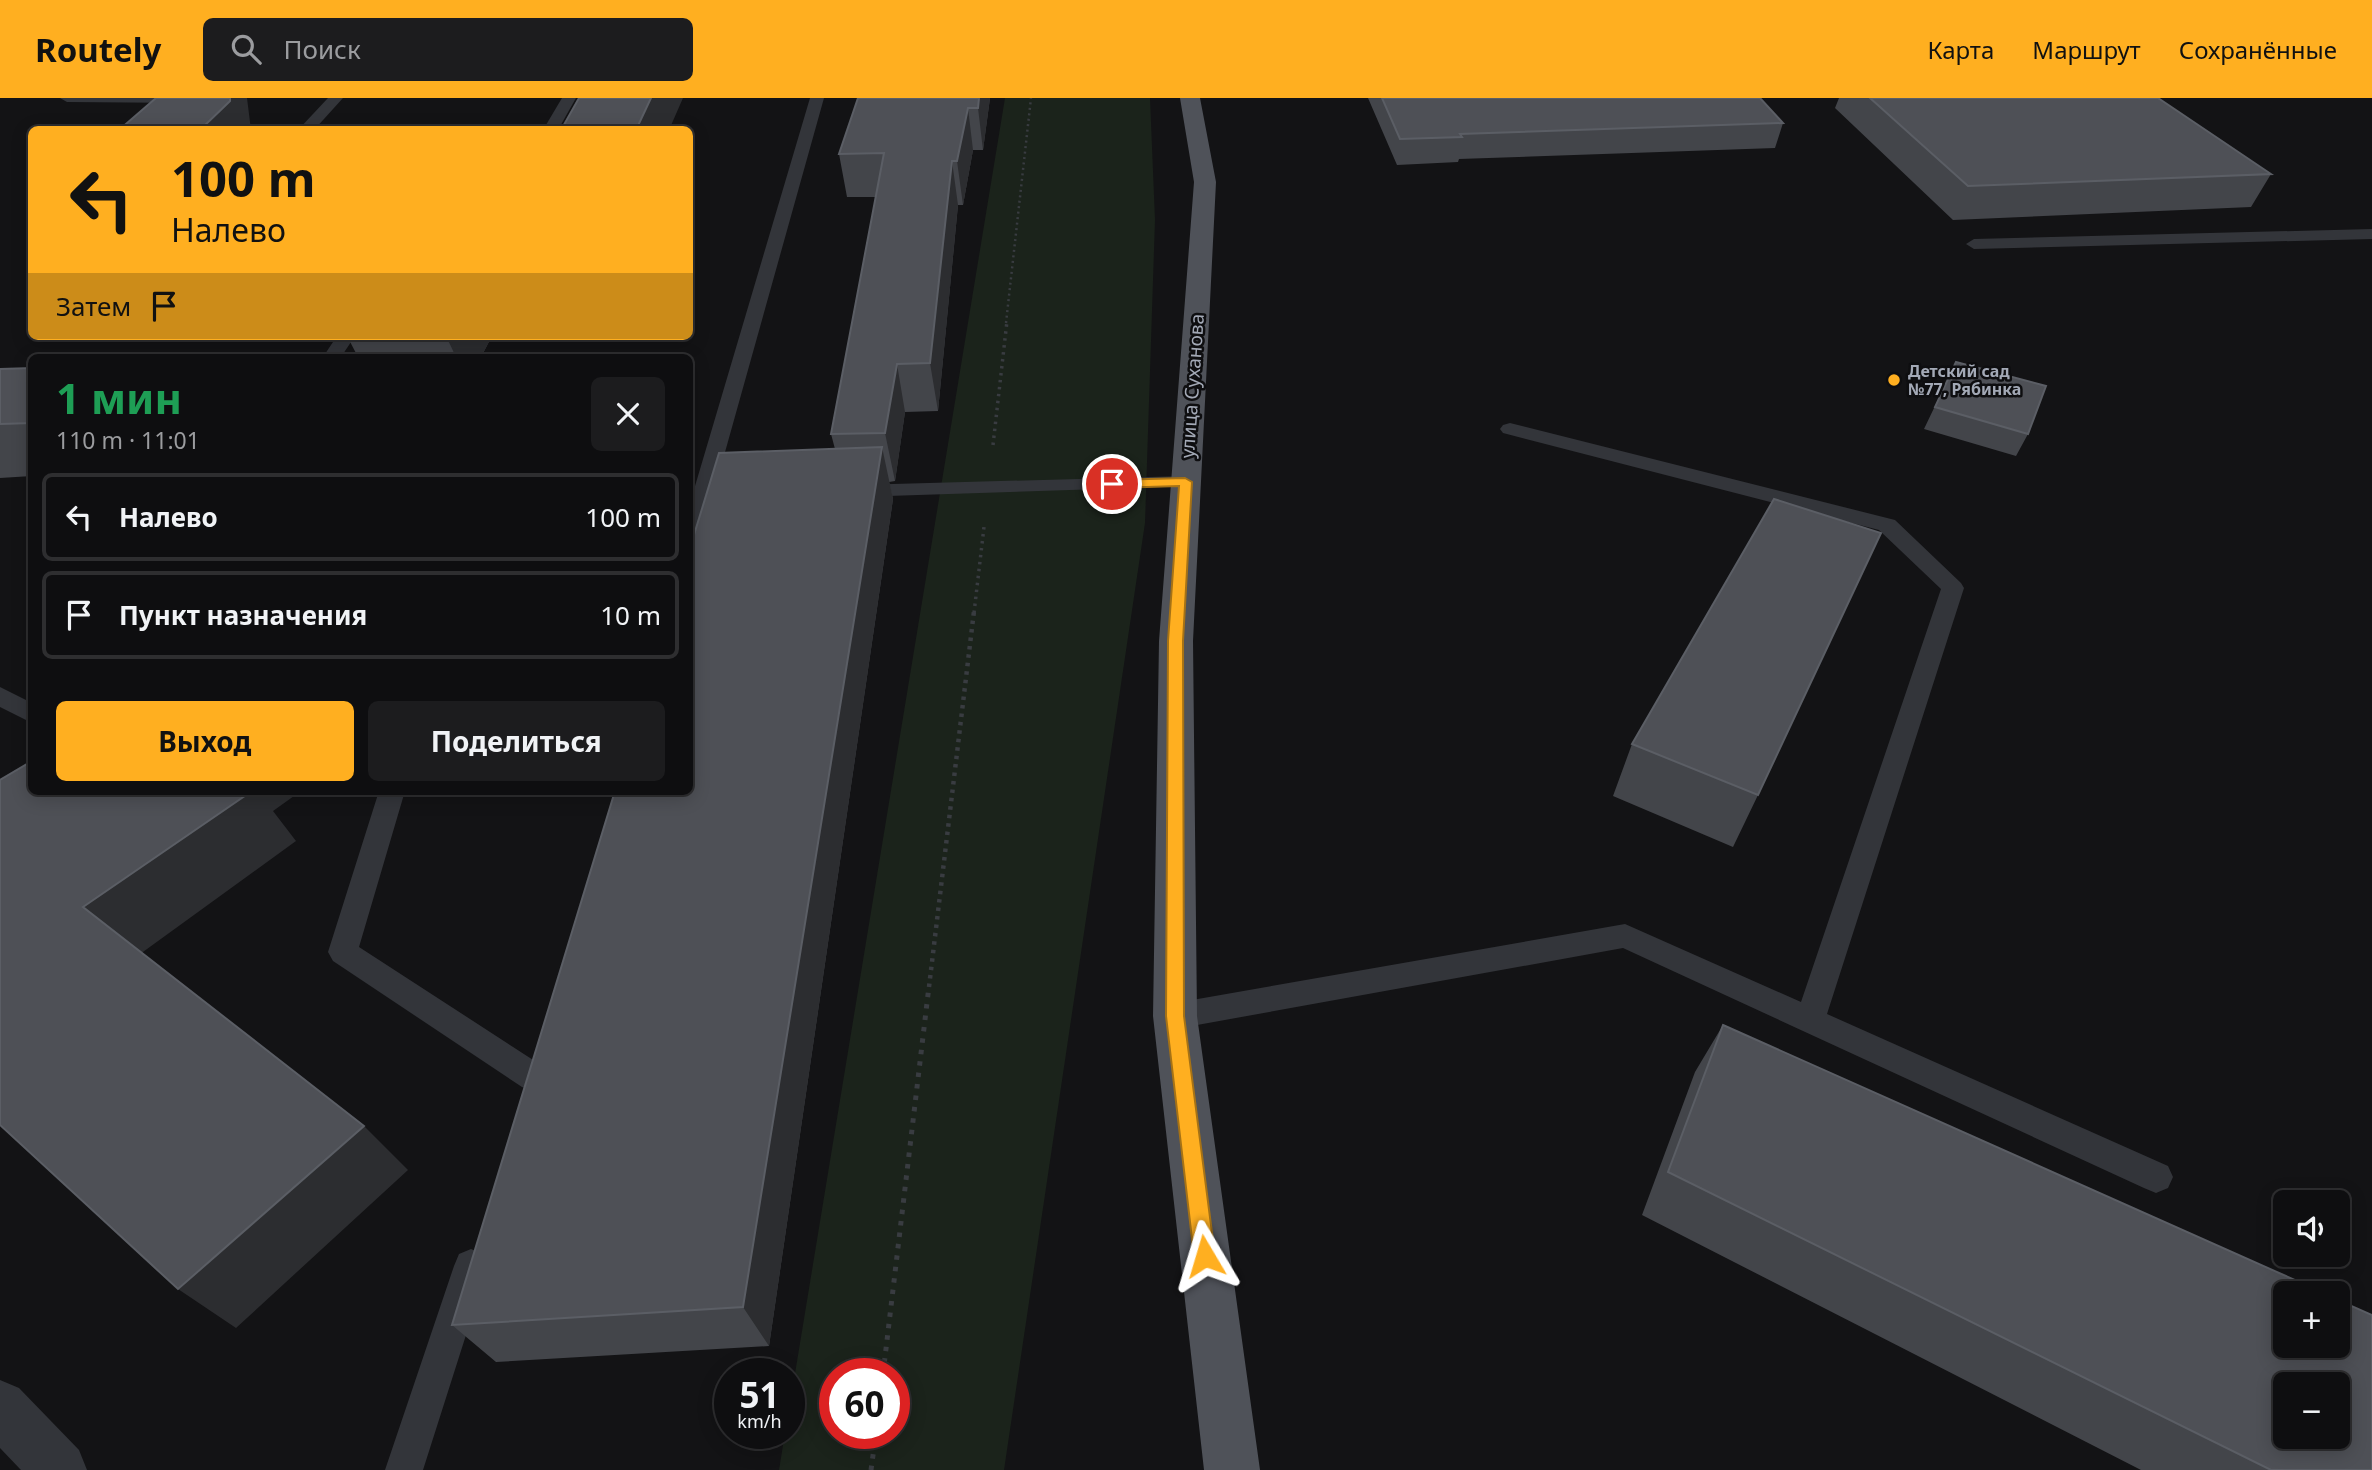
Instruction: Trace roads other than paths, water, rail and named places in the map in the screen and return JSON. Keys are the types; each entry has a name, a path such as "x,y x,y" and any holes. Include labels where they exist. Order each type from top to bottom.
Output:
{"main road":[{"name":"улица Суханова","path":"1190,98 1205,182 1176,641 1175,1016 1232,1470"}],"street":[{"path":"0,1407 59,1470"}],"lane":[{"path":"67,98 198,99 182,114"},
{"path":"309,126 336,98"},
{"path":"552,126 569,98"},
{"path":"693,528 817,98"},
{"path":"1973,244 2372,234"},
{"path":"1510,429 1887,524 1953,588 1810,1020"},
{"path":"838,492 1185,482"},
{"path":"702,496 729,495"},
{"path":"0,696 28,711"},
{"path":"391,795 343,952 533,1077"},
{"path":"1175,1016 1625,936 2156,1177"},
{"path":"404,1470 481,1234"}],"place":[{"name":"Детский сад №77, Рябинка","path":"1894,380"}]}
